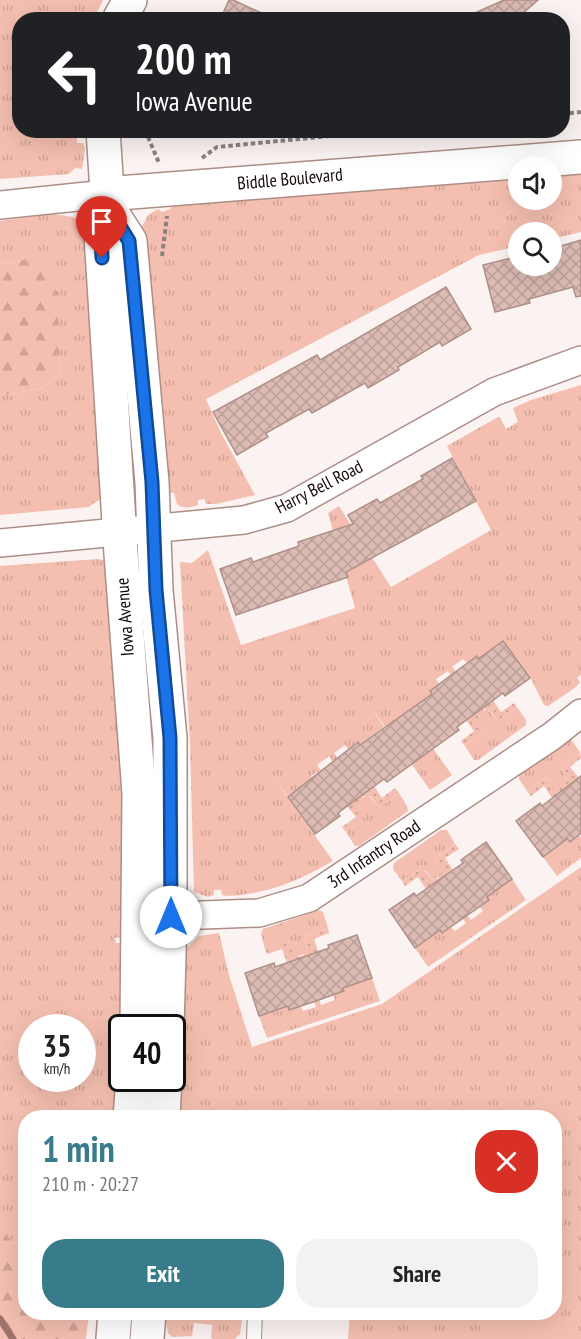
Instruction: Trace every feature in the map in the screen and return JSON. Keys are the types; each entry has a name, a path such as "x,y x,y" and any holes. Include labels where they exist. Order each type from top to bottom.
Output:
{"street":[{"name":"Iowa Avenue","path":"103,138 107,200 101,235 119,532 139,793 165,1014"},
{"name":"Biddle Boulevard","path":"0,205 107,200 581,157"},
{"name":"Iowa Avenue","path":"107,200 129,241 152,482 156,590 170,738 155,917 139,1014"},
{"name":"Harry Bell Road","path":"0,543 244,520 287,508 494,392 581,360"},
{"name":"3rd Infantry Road","path":"155,917 259,913 309,898 552,736 581,712"},
{"path":"131,1110 132,1092"},
{"path":"163,1110 164,1092"},
{"path":"113,1339 114,1320"},
{"path":"147,1339 148,1320"}],"lane":[{"path":"254,1339 255,1320"}],"path":[{"path":"148,138 160,166 168,166"},
{"path":"198,161 217,147 310,138"}],"green space":[{"path":"0,0 103,0 97,12 12,12 12,138 77,138 77,143 83,143 85,149 82,169 75,168 69,174 0,179"},
{"path":"581,166 581,232 562,237 562,222 508,222 508,248 479,255 206,399 221,433 255,495 216,504 206,504 205,499 198,500 198,505 187,508 177,504 174,493 163,492 140,231 148,215 158,209 162,212 170,209 173,203 508,172 508,210 562,210 562,167"},
{"path":"52,214 74,217 87,231 101,498 89,507 0,515 0,396 43,388 59,375 60,348 22,260 0,264 0,221"},
{"path":"22,260 41,263 57,292 59,375 43,388 0,396 0,264"},
{"path":"581,385 581,675 577,678 580,682 548,706 544,705 531,679 503,641 479,659 476,656 467,663 463,659 452,667 458,674 453,678 448,671 436,679 439,684 430,691 432,694 407,712 452,775 430,790 371,707 384,727 360,745 357,742 348,749 345,745 334,753 339,760 335,764 329,756 317,765 321,770 311,776 313,779 288,797 273,777 333,861 295,880 256,892 227,896 222,895 221,890 214,890 214,895 208,897 194,892 190,744 180,562 192,563 208,550 241,645 355,608 328,513 339,506 391,587 491,530 447,446 498,417 506,429 518,422 513,408 531,400"},
{"path":"98,559 108,561 125,674 123,937 115,938 116,943 123,943 123,1014 108,1014 108,1092 123,1092 123,1110 18,1110 18,1243 13,1244 0,1224 0,566"},
{"path":"493,700 501,712 514,703 517,707 498,721 489,710 484,709 478,717 484,731 465,746 461,741 474,731 466,720"},
{"path":"517,707 526,720 526,725 478,760 474,760 465,746 484,731 478,719 480,712 487,709 498,721"},
{"path":"570,738 580,752 561,766 567,779 565,786 558,789 550,779 545,778 527,791 519,779 519,774"},
{"path":"580,752 581,758 570,767 579,778 570,784 573,788 552,798 544,786 531,796 527,791 545,778 550,779 558,789 565,786 567,779 561,766"},
{"path":"374,786 382,798 395,788 399,793 379,807 370,796 363,796 359,805 365,817 346,832 342,827 356,817 347,806"},
{"path":"399,793 408,811 359,846 355,846 346,832 365,817 359,805 361,798 368,795 379,807"},
{"path":"441,830 447,830 455,844 436,858 442,871 441,875 433,880 425,870 420,869 402,881 393,869 394,863"},
{"path":"579,835 581,858 557,876 543,857 567,839 570,842"},
{"path":"455,844 459,849 445,858 453,870 445,876 448,880 426,889 418,877 405,886 402,881 422,868 433,880 437,879 442,872 436,858"},
{"path":"581,867 581,1339 348,1339 349,1320 562,1320 562,1110 176,1110 177,1092 186,1092 186,1014 179,1014 183,952 199,936 219,933 229,975 252,1047 382,1004"},
{"path":"512,879 526,900 428,967 415,948 440,930 442,933 451,927 455,931 466,923 461,916 465,912 471,920 483,911 480,907 489,900 487,897"},
{"path":"319,910 323,912 328,928 305,936 307,950 305,954 295,957 289,942 265,949 261,934 263,929"},
{"path":"328,928 329,933 314,939 318,952 287,963 282,949 267,954 265,949 289,942 296,957 303,956 307,950 305,936"},
{"path":"372,978 380,1001 267,1038 259,1016 288,1007 290,1010 300,1006 303,1011 316,1007 313,998 318,996 321,1005 335,1000 333,995 344,991 343,988"},
{"path":"0,1224 13,1244 18,1243 18,1320 88,1320 86,1339 0,1339"},
{"path":"562,1269 577,1276 562,1311"},
{"path":"165,1320 242,1320 240,1334 235,1339 213,1339 211,1338 212,1325 194,1323 192,1336 172,1337 168,1333"},
{"path":"506,1320 558,1320 550,1339 498,1338"}],"building":[{"path":"229,0 233,0 259,12 224,12"},
{"path":"504,0 538,0 524,12 477,12"},
{"path":"581,240 581,296 576,297 573,287 529,299 530,303 495,312 483,265 508,259 508,276 562,276 562,246"},
{"path":"446,287 471,329 442,346 440,342 368,388 365,383 312,413 309,409 266,433 268,437 237,455 213,412 317,355 320,360"},
{"path":"452,458 476,501 346,572 348,577 236,615 220,569 251,558 253,562 299,546 298,542 353,524 348,515 377,499 380,503 423,479 421,476"},
{"path":"503,641 530,678 505,696 503,693 457,727 459,730 387,782 384,779 338,813 340,816 315,834 288,797 358,742 360,745 432,694 430,691 477,656 478,659"},
{"path":"581,776 581,833 570,842 567,839 543,857 516,821 540,803 542,806"},
{"path":"486,842 512,879 487,897 489,900 442,933 440,930 415,948 389,910 414,893 416,896 463,863 461,860"},
{"path":"357,935 372,978 313,1002 289,1010 288,1006 259,1016 245,973 274,963 275,967 329,948 328,945"}],"waterway":[{"path":"0,1319 13,1339"}],"route":[{"path":"102,258 101,235 108,207 129,241 152,482 156,590 170,738 171,917"}]}
